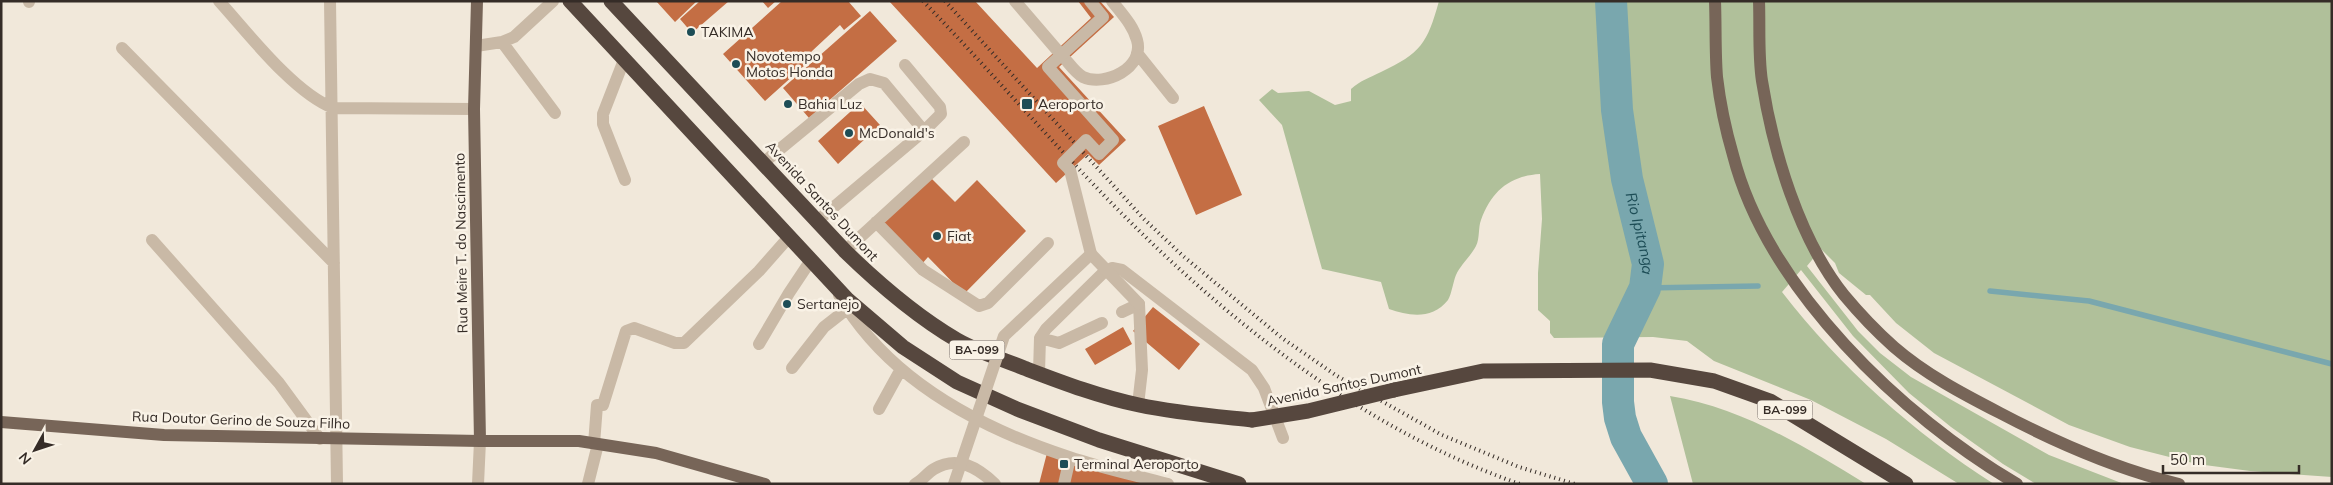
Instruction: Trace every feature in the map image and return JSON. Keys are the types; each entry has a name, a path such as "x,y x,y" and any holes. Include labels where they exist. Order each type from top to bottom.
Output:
{"highway":[{"name":"BA-099","path":"570,1 830,280 873,323 903,347 933,368 976,392 1099,440 1239,484"},
{"name":"Avenida Santos Dumont","path":"612,1 816,222 870,276 919,315 958,340 980,351 1039,374 1138,405 1189,414 1252,420 1308,411 1483,371 1650,370 1714,381 1770,401 1906,484"}],"main road":[{"name":"Rua Meire T. do Nascimento","path":"477,1 474,109 480,441"},
{"path":"1715,1 1718,78 1733,156 1746,196 1772,247 1795,284 1830,329 1916,413 1956,444 2017,484"},
{"path":"1759,1 1762,80 1777,147 1792,194 1812,245 1843,294 1895,348 1929,373 1987,406 2041,435 2095,458 2151,477 2179,484"},
{"name":"Rua Doutor Gerino de Souza Filho","path":"1,422 164,435 336,439 579,441 656,453 764,484"}],"street":[{"path":"219,1 274,62 298,85 315,99 333,108 474,109"},
{"path":"330,1 337,484"},
{"path":"476,46 502,42 514,37 553,1"},
{"path":"1015,1 1057,50"},
{"path":"1090,1 1103,17 1048,67 1113,140 1099,154 1086,140 1063,163 1070,170 1091,254 1139,304 1142,370 1138,405"},
{"path":"1066,60 1082,76 1094,80 1106,80 1128,67 1137,53 1138,42 1132,25 1112,1"},
{"path":"502,42 555,113"},
{"path":"122,48 334,263"},
{"path":"1137,53 1173,98"},
{"path":"624,60 602,114 603,124 625,180"},
{"path":"816,222 924,131 941,114 940,107 905,65"},
{"path":"763,163 859,84 870,79 884,83 924,131"},
{"path":"845,251 964,142"},
{"path":"876,222 923,270 979,306 988,303 1048,243"},
{"path":"588,484 596,444 598,404 603,405 626,331 634,328 675,343 684,343 759,271 789,237"},
{"path":"152,240 280,382 320,438"},
{"path":"954,484 1004,336 1091,254"},
{"path":"759,344 811,260"},
{"path":"1039,374 1040,338 1046,329 1103,273 1112,268 1122,270 1252,370 1264,388 1283,438"},
{"path":"830,280 847,309 875,344 901,369 952,405 980,421 1028,443 1070,458 1168,484"},
{"path":"1122,312 1139,304"},
{"path":"792,368 824,328 847,309"},
{"path":"1040,338 1058,343 1102,323"},
{"path":"879,408 901,369"},
{"name":"Rua Meire T. do Nascimento","path":"478,484 480,441"},
{"path":"1064,484 1070,458"},
{"path":"918,483 936,468 959,462 982,472 995,484"}],"green space":[{"path":"1439,1 2332,1 2332,477 2250,471 2197,464 2130,447 2069,425 1934,353 1896,323 1870,295 1866,295 1839,273 1835,263 1821,249 1807,266 1858,331 1880,353 1911,377 2049,455 2124,484 2036,484 2003,464 1951,427 1909,393 1853,336 1801,270 1782,292 1804,320 1853,372 1907,421 1994,484 1959,484 1886,439 1811,400 1714,361 1687,341 1653,337 1554,338 1550,333 1550,321 1538,310 1538,273 1542,219 1540,174 1529,175 1511,182 1496,193 1490,201 1481,220 1476,246 1458,271 1448,300 1442,306 1435,311 1420,315 1412,315 1389,309 1381,282 1322,269 1282,125 1259,100 1272,89 1278,93 1309,91 1335,105 1351,101 1351,89 1414,53 1426,37"},
{"path":"1670,396 1723,409 1772,430 1866,484 1693,484"}],"building":[{"path":"656,1 697,1 675,22"},
{"path":"700,1 729,1 692,33 680,19"},
{"path":"762,1 776,1 768,8"},
{"path":"782,1 848,1 861,16 844,30 840,25 811,52 815,56 765,101 723,54"},
{"name":"Aeroporto","path":"889,1 975,1 1037,68 1091,18 1078,1 1100,1 1114,17 1059,67 1126,140 1099,165 1088,154 1056,183"},
{"path":"870,11 897,41 809,118 783,88"},
{"name":"McDonald's","path":"860,103 880,125 838,164 818,141"},
{"path":"1204,106 1242,195 1196,215 1158,126"},
{"path":"930,177 955,202 977,180 1026,231 964,294 928,257 921,265 880,223"},
{"path":"1153,307 1200,344 1179,370 1133,331"},
{"path":"1123,327 1132,344 1095,365 1085,349"},
{"name":"Terminal Aeroporto","path":"1047,453 1155,484 1039,484"}],"waterway":[{"name":"Rio Ipitanga","path":"1611,1 1617,110 1627,179 1648,264 1645,288 1618,344 1618,402 1620,418 1626,437 1652,484"},
{"path":"1645,288 1758,286"},
{"path":"1990,291 2089,301 2332,364"}],"railway":[{"path":"923,1 1109,201 1174,264 1252,331 1336,392 1380,419 1425,444 1520,484"},
{"path":"945,1 1144,219 1183,256 1282,338 1337,376 1442,435 1519,467 1575,484"}],"place":[{"name":"TAKIMA","path":"691,32"},
{"name":"Novotempo Motos Honda","path":"736,64"},
{"name":"Bahia Luz","path":"788,104"},
{"name":"Aeroporto","path":"1027,104"},
{"name":"McDonald's","path":"849,133"},
{"name":"Fiat","path":"937,236"},
{"name":"Sertanejo","path":"787,304"},
{"name":"Terminal Aeroporto","path":"1064,464"}]}
